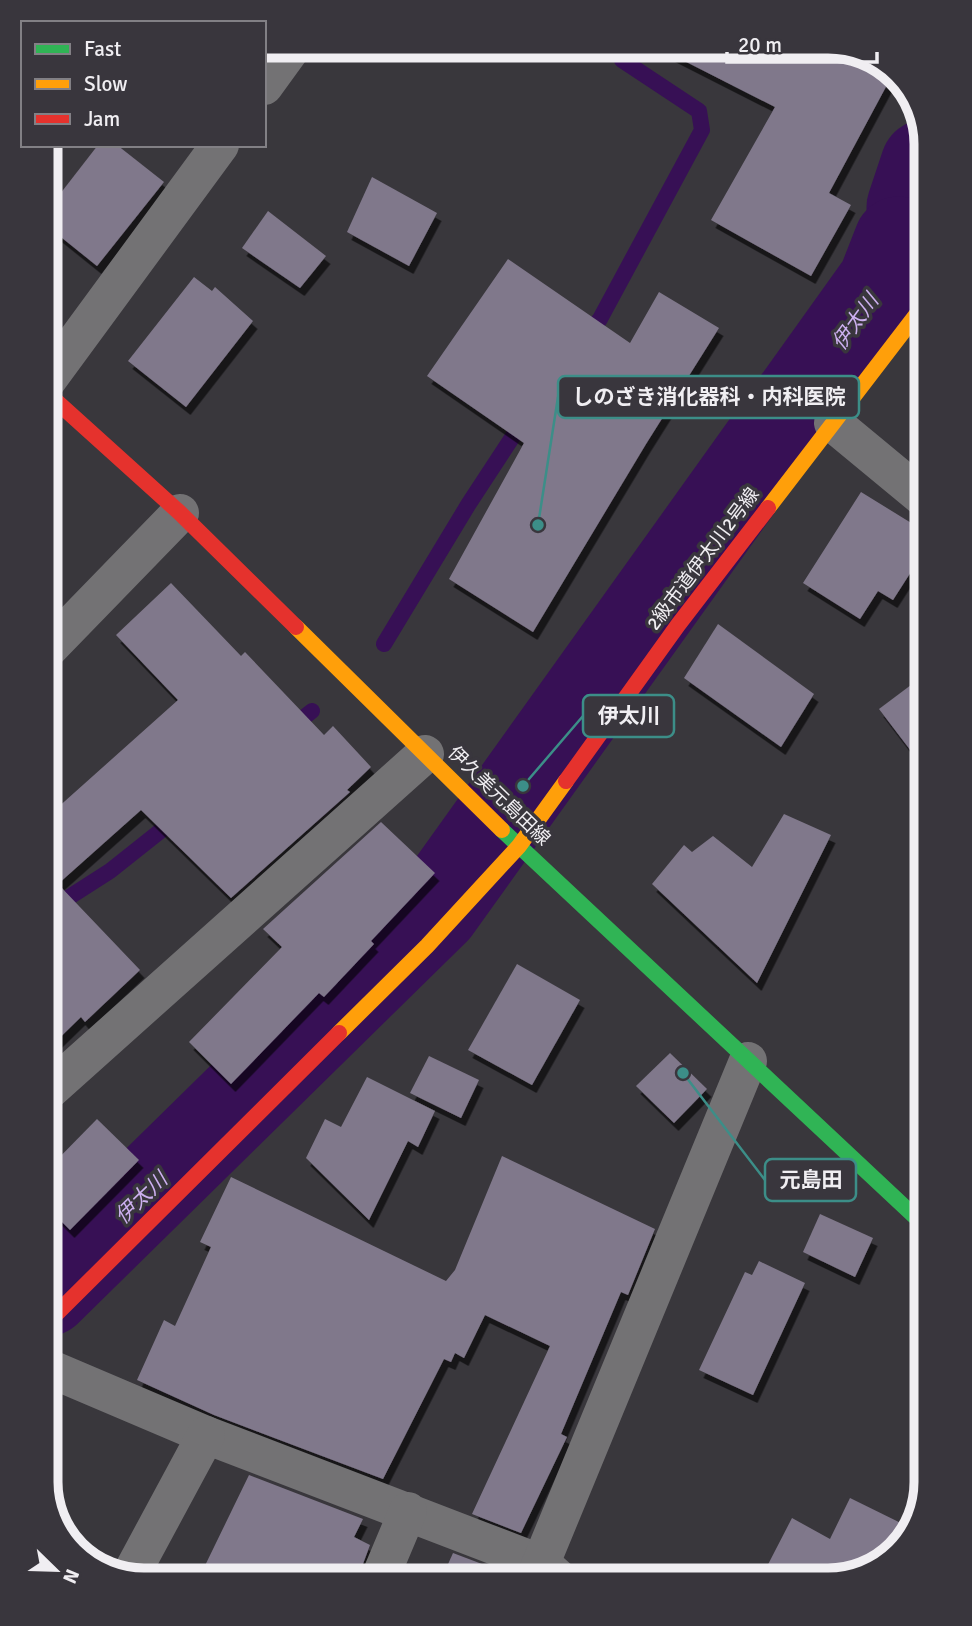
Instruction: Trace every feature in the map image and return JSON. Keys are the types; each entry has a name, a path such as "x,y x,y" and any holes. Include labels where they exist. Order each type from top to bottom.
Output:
{"street":[{"path":"266,83 284,58"},
{"path":"58,366 219,147"},
{"name":"2級市道伊太川2号線","path":"58,1312 417,955 519,846 678,625 914,318"},
{"name":"伊久美元島田線","path":"58,403 180,513 519,846 914,1216"},
{"path":"833,423 914,490"},
{"path":"58,639 180,513"},
{"path":"58,1082 425,754"},
{"path":"549,1568 748,1061"},
{"path":"58,1372 206,1436 408,1511 531,1568"},
{"path":"134,1568 206,1436"},
{"path":"384,1568 408,1511"}],"building":[{"path":"679,58 843,59 888,83 829,193 851,205 811,276 711,220 775,107"},
{"path":"96,147 120,147 164,182 97,266 58,235 58,197"},
{"path":"372,177 437,213 409,266 347,232"},
{"path":"268,211 326,256 300,288 242,248"},
{"path":"508,259 630,343 659,292 719,328 533,632 449,579 524,443 427,376"},
{"path":"194,277 212,291 215,287 253,321 186,407 128,361"},
{"path":"861,492 914,525 914,567 893,600 878,591 860,619 803,583"},
{"path":"171,583 241,656 245,652 324,735 333,726 371,767 347,790 350,792 231,898 141,810 58,884 58,807 178,700 116,635"},
{"path":"718,624 814,694 781,747 684,678"},
{"path":"914,683 914,755 879,709"},
{"path":"784,814 831,835 757,983 652,884 684,845 692,852 713,836 752,867"},
{"path":"381,822 435,873 371,941 374,944 324,997 319,993 231,1084 189,1042 282,947 263,929"},
{"path":"58,884 140,970 85,1022 81,1017 58,1039"},
{"path":"517,964 580,1000 532,1085 468,1050"},
{"path":"670,1053 707,1089 674,1123 636,1086"},
{"path":"429,1056 479,1080 461,1118 410,1093"},
{"path":"367,1077 435,1111 418,1147 408,1141 369,1220 306,1158 325,1119 341,1127"},
{"path":"97,1119 139,1160 70,1230 58,1218 58,1159"},
{"path":"502,1156 655,1229 628,1295 621,1292 561,1434 567,1437 521,1533 472,1514 550,1346 485,1315 464,1358 455,1353 451,1362 444,1359 383,1479 214,1415 137,1380 164,1320 175,1326 211,1247 200,1242 231,1177 446,1281 455,1270"},
{"path":"820,1214 873,1238 855,1277 803,1252"},
{"path":"759,1261 805,1283 753,1395 699,1370 745,1272 752,1275"},
{"path":"249,1475 363,1519 354,1537 370,1545 361,1568 204,1568"},
{"path":"850,1498 903,1524 885,1547 851,1565 840,1568 766,1568 792,1518 830,1539"},
{"path":"453,1553 492,1568 446,1568"}],"waterway":[{"path":"585,338 600,319 702,130 699,111 622,58"},
{"name":"伊太川","path":"912,207 914,201"},
{"name":"伊太川","path":"58,1279 435,909 883,283 899,242"},
{"path":"384,644 468,505 525,418"},
{"path":"289,729 312,711"},
{"path":"58,904 110,871 178,817"}],"traffic: fast":[{"path":"502,830 914,1216"}],"traffic: slow":[{"path":"768,508 914,318"},
{"path":"296,627 502,830"},
{"path":"339,1033 427,946 519,846 566,781"}],"traffic: jam":[{"path":"58,403 180,513 296,627"},
{"path":"566,781 678,625 768,508"},
{"path":"58,1312 339,1033"}],"place":[{"name":"しのざき消化器科・内科医院","path":"538,525"},
{"name":"伊太川","path":"523,786"},
{"name":"元島田","path":"683,1073"}]}
